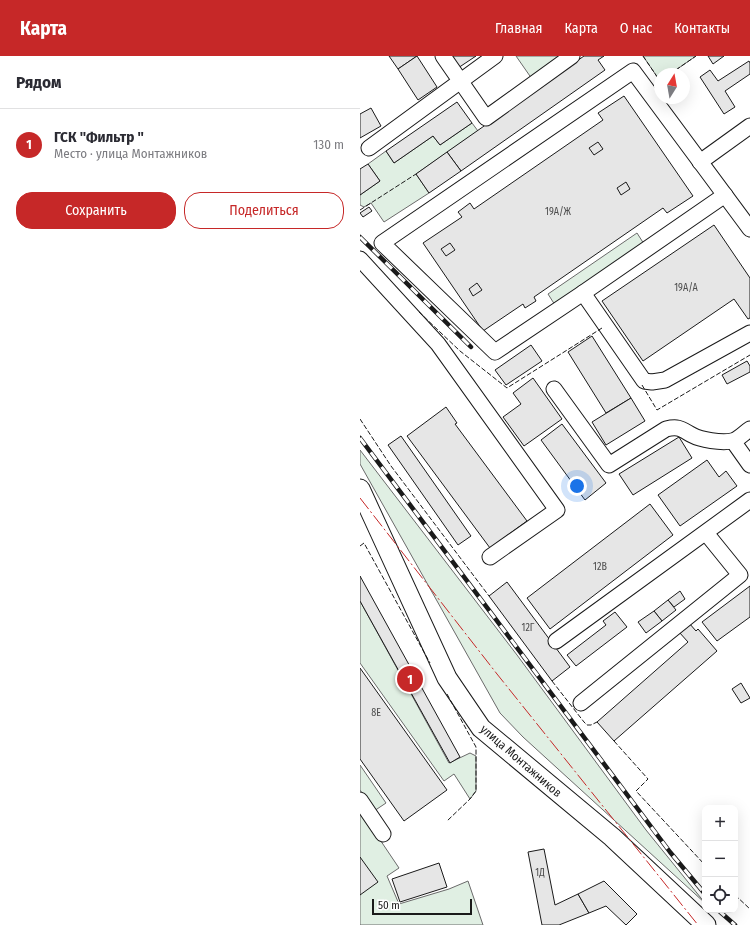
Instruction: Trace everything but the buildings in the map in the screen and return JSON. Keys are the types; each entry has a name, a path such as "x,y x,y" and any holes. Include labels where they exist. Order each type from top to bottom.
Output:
{"main road":[{"name":"улица Монтажников","path":"360,489 447,678 481,728 612,837 706,925"}],"lane":[{"path":"443,56 486,118 572,56"},
{"path":"369,148 495,56"},
{"path":"725,195 495,352 382,242 633,71 700,162 725,195 750,229"},
{"path":"700,162 750,126"},
{"path":"360,259 438,344 557,510 490,557"},
{"path":"583,293 644,381 652,382 665,380 750,333"},
{"path":"554,389 609,465 666,429 673,427 681,428 692,435 709,441 733,441 750,429"},
{"path":"733,441 750,465"},
{"path":"556,641 750,500"},
{"path":"581,703 740,575 706,532"},
{"path":"360,800 383,834"}],"green space":[{"path":"516,56 564,56 532,79"},
{"path":"643,56 696,56 679,68 654,68 654,72"},
{"path":"472,123 478,131 416,174 429,193 384,222 371,203 364,207 360,205 360,195 380,181 368,164 386,151 394,163 433,136 440,145"},
{"path":"637,233 644,244 555,305 548,294"},
{"path":"360,450 517,655 646,830 702,900 523,737 500,713 360,464"},
{"path":"360,601 449,763 470,753 476,756 476,791 470,799 454,774 444,781 360,663"},
{"path":"360,765 386,803 374,811 360,790"},
{"path":"360,810 399,868 387,876 399,904 449,889 468,881 483,925 360,925"}],"railway":[{"path":"360,237 471,347"},
{"path":"360,438 670,852 702,890"},
{"path":"721,913 735,925"}],"fence":[{"path":"643,56 654,72"},
{"path":"679,68 696,56"},
{"path":"360,210 416,174"},
{"path":"419,312 460,351 507,388 602,328"},
{"path":"642,385 657,410 750,355"},
{"path":"360,419 391,466 489,596"},
{"path":"360,546 364,543 430,663"},
{"path":"552,681 587,725 597,722"},
{"path":"447,694 476,747 476,791 470,799 447,821"},
{"path":"614,741 648,779 636,791 702,862"},
{"path":"738,898 750,909"}],"power":[{"path":"360,498 497,674 698,925"}],"place":[{"name":"ГСК \"Фильтр \"","path":"410,679"}]}
